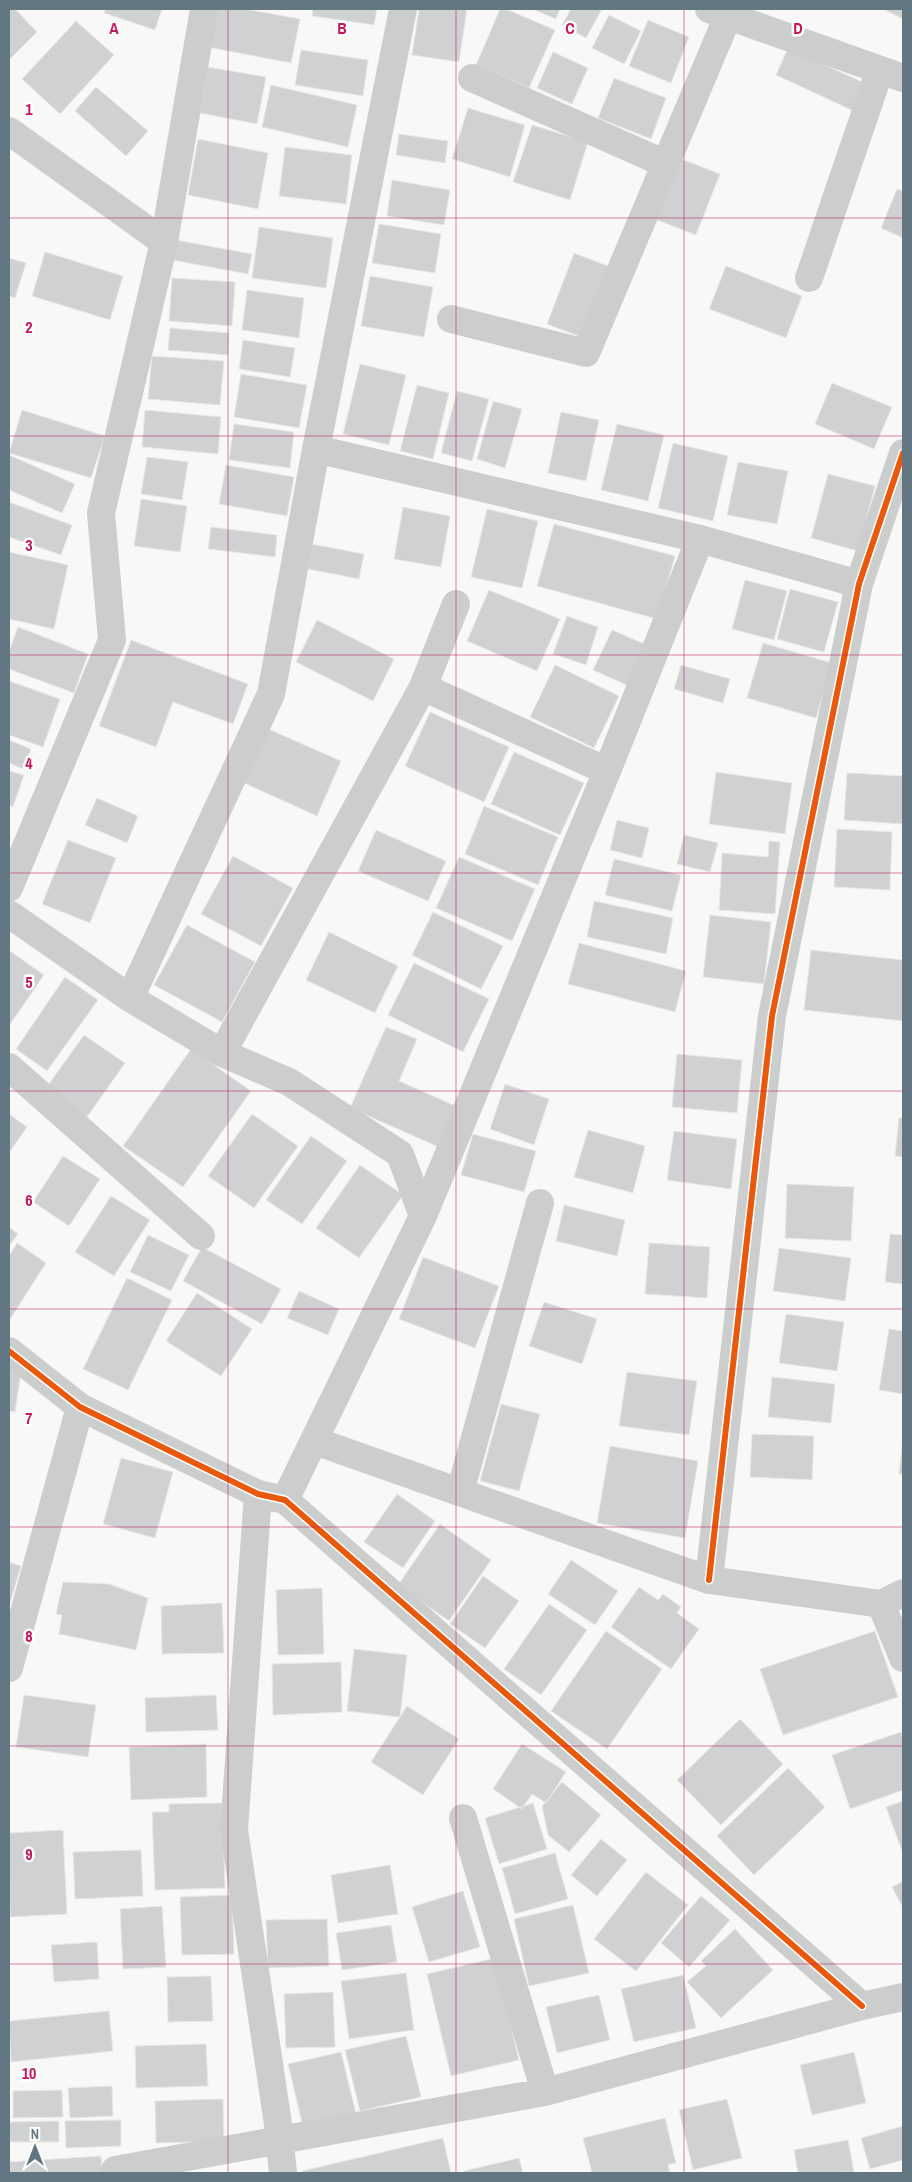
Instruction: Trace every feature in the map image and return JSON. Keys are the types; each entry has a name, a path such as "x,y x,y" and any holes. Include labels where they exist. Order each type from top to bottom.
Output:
{"street":[{"path":"9,888 112,640 101,513 164,242 204,9"},
{"path":"130,998 271,694 316,448 403,9"},
{"path":"451,319 586,354 731,13 891,74 809,278"},
{"path":"472,78 666,164"},
{"path":"9,131 164,242"},
{"path":"316,448 700,539 859,584"},
{"path":"709,1580 772,1016 859,584 903,453"},
{"path":"285,1500 423,1216 607,771 700,539"},
{"path":"222,1053 423,687 456,604"},
{"path":"423,687 607,771"},
{"path":"9,914 130,998 222,1053 289,1082 400,1154 423,1216"},
{"path":"9,1067 201,1236"},
{"path":"460,1492 540,1203"},
{"path":"9,1351 80,1407 258,1494 285,1500 862,2006"},
{"path":"9,1668 12,1637 80,1407"},
{"path":"315,1440 709,1580 892,1598 903,1658"},
{"path":"258,1494 234,1830 283,2173"},
{"path":"463,1818 545,2092"},
{"path":"116,2173 116,2170 545,2092 862,2006 903,1997"}],"building":[{"path":"9,9 15,9 37,32 9,60"},
{"path":"106,9 162,9 155,30 104,13"},
{"path":"215,9 246,9 300,19 291,63 207,47"},
{"path":"313,9 377,9 374,25 312,16"},
{"path":"419,9 467,9 459,62 412,55"},
{"path":"500,9 506,9 555,30 529,88 476,65"},
{"path":"532,9 560,9 556,19"},
{"path":"571,9 602,9 586,38 562,25"},
{"path":"883,9 903,9 903,19"},
{"path":"609,15 641,31 624,64 592,48"},
{"path":"648,20 689,37 671,83 629,66"},
{"path":"76,21 114,55 60,114 22,79"},
{"path":"788,48 871,86 858,113 776,75"},
{"path":"301,50 368,60 363,96 295,85"},
{"path":"553,52 588,68 572,104 537,88"},
{"path":"208,67 266,77 257,124 200,113"},
{"path":"614,78 666,98 651,139 598,118"},
{"path":"271,85 357,105 348,147 262,127"},
{"path":"96,87 148,131 126,156 75,111"},
{"path":"468,108 525,125 510,177 452,159"},
{"path":"532,125 588,142 570,200 513,182"},
{"path":"399,134 448,141 445,163 396,155"},
{"path":"198,139 268,153 258,209 188,195"},
{"path":"285,147 352,155 346,204 279,196"},
{"path":"676,157 720,174 696,235 652,218"},
{"path":"392,180 450,190 444,225 387,216"},
{"path":"897,189 903,191 903,238 881,228"},
{"path":"379,224 441,234 435,273 372,263"},
{"path":"259,227 333,238 326,288 252,278"},
{"path":"176,240 252,254 248,274 172,260"},
{"path":"45,252 123,276 110,320 32,296"},
{"path":"574,253 608,266 581,337 547,324"},
{"path":"9,258 26,263 15,298 9,296"},
{"path":"726,266 802,296 786,338 709,309"},
{"path":"370,276 433,287 424,337 361,326"},
{"path":"172,278 235,282 232,326 169,321"},
{"path":"247,290 304,298 299,338 242,330"},
{"path":"170,328 229,333 228,355 168,350"},
{"path":"243,340 295,348 290,377 239,369"},
{"path":"152,356 224,361 220,405 148,399"},
{"path":"360,364 406,375 389,445 343,434"},
{"path":"241,374 307,385 299,428 234,417"},
{"path":"832,383 892,407 874,449 815,424"},
{"path":"417,385 449,393 433,459 400,451"},
{"path":"457,391 489,399 472,461 441,453"},
{"path":"493,401 522,409 505,468 477,459"},
{"path":"22,410 105,436 91,478 9,453"},
{"path":"145,410 221,417 218,454 142,447"},
{"path":"561,412 599,420 586,481 548,473"},
{"path":"234,424 294,432 290,468 229,460"},
{"path":"617,424 664,435 648,501 601,490"},
{"path":"673,443 728,456 713,521 658,508"},
{"path":"9,455 75,484 62,513 9,490"},
{"path":"147,457 188,462 182,500 141,494"},
{"path":"738,462 788,471 777,524 727,515"},
{"path":"226,465 294,477 287,516 219,504"},
{"path":"828,474 875,486 858,551 811,538"},
{"path":"141,499 187,506 180,552 134,546"},
{"path":"9,502 72,525 61,555 9,537"},
{"path":"403,507 450,516 441,567 394,559"},
{"path":"487,509 538,521 522,588 471,577"},
{"path":"554,524 675,556 657,619 537,586"},
{"path":"211,527 277,535 275,557 208,549"},
{"path":"312,544 364,554 359,579 308,569"},
{"path":"9,552 68,565 54,629 9,619"},
{"path":"745,580 787,591 774,640 732,629"},
{"path":"790,589 838,602 824,652 777,639"},
{"path":"489,590 560,619 537,671 467,641"},
{"path":"567,616 598,627 586,665 553,654"},
{"path":"317,620 394,659 373,701 296,662"},
{"path":"18,627 88,654 74,693 9,669 9,651"},
{"path":"612,630 647,645 629,686 593,670"},
{"path":"131,640 248,684 233,724 173,702 156,747 99,726"},
{"path":"763,643 832,663 816,718 747,698"},
{"path":"555,665 619,696 594,748 530,717"},
{"path":"681,665 730,679 723,703 674,689"},
{"path":"9,681 60,699 43,747 9,735"},
{"path":"430,712 509,747 484,802 405,766"},
{"path":"266,728 341,761 317,816 242,782"},
{"path":"9,740 31,749 23,769 9,763"},
{"path":"514,752 584,783 560,835 491,804"},
{"path":"9,771 24,775 13,807 9,805"},
{"path":"716,772 792,783 785,834 709,824"},
{"path":"847,773 903,776 903,824 844,820"},
{"path":"97,798 138,816 127,843 85,825"},
{"path":"484,806 558,837 538,885 465,854"},
{"path":"617,820 649,828 642,858 610,850"},
{"path":"837,829 892,832 890,890 834,887"},
{"path":"376,830 446,861 428,901 358,871"},
{"path":"684,835 718,843 710,872 677,864"},
{"path":"68,840 116,858 90,923 42,904"},
{"path":"769,841 780,842 775,914 719,910 722,853 768,857"},
{"path":"233,856 293,888 261,946 201,914"},
{"path":"459,857 535,889 512,941 436,908"},
{"path":"614,859 681,875 672,911 605,895"},
{"path":"594,901 673,918 666,954 587,937"},
{"path":"433,912 503,946 481,989 412,955"},
{"path":"710,915 771,922 764,984 703,977"},
{"path":"187,925 255,962 222,1022 154,985"},
{"path":"329,932 398,966 375,1013 306,980"},
{"path":"579,943 686,971 675,1012 568,984"},
{"path":"811,950 903,960 903,1021 804,1010"},
{"path":"10,951 44,975 9,1026 9,953"},
{"path":"414,963 489,999 463,1052 388,1015"},
{"path":"65,977 98,1000 47,1071 16,1049"},
{"path":"386,1027 417,1039 399,1081 458,1107 441,1148 350,1108"},
{"path":"84,1035 125,1063 87,1117 46,1088"},
{"path":"191,1049 251,1091 183,1187 123,1146"},
{"path":"677,1054 742,1060 737,1113 672,1107"},
{"path":"505,1084 549,1099 534,1145 490,1129"},
{"path":"9,1114 27,1127 9,1153"},
{"path":"252,1114 298,1146 254,1208 208,1176"},
{"path":"899,1118 903,1118 903,1157 895,1156"},
{"path":"588,1130 645,1146 633,1193 574,1177"},
{"path":"674,1131 737,1139 731,1189 667,1180"},
{"path":"473,1134 536,1151 524,1192 461,1175"},
{"path":"311,1136 347,1161 302,1224 266,1200"},
{"path":"63,1156 100,1179 69,1226 33,1202"},
{"path":"360,1165 403,1195 359,1258 316,1228"},
{"path":"787,1184 854,1187 851,1241 785,1238"},
{"path":"111,1196 150,1220 114,1276 75,1252"},
{"path":"564,1205 625,1220 617,1256 556,1241"},
{"path":"9,1227 18,1234 9,1246"},
{"path":"890,1234 903,1235 903,1284 885,1282"},
{"path":"148,1235 189,1255 171,1291 130,1272"},
{"path":"17,1243 46,1263 9,1321 9,1256"},
{"path":"649,1243 710,1247 707,1298 645,1294"},
{"path":"202,1247 281,1289 262,1324 183,1281"},
{"path":"779,1248 851,1258 845,1301 773,1291"},
{"path":"423,1257 499,1286 475,1348 399,1319"},
{"path":"127,1278 172,1300 128,1390 83,1369"},
{"path":"299,1291 339,1309 328,1335 287,1318"},
{"path":"197,1293 252,1329 221,1376 166,1341"},
{"path":"544,1302 597,1319 582,1364 529,1346"},
{"path":"786,1314 844,1322 837,1371 779,1363"},
{"path":"889,1329 903,1331 903,1394 879,1390"},
{"path":"9,1364 22,1366 15,1412 9,1411"},
{"path":"627,1372 697,1381 689,1435 619,1426"},
{"path":"772,1377 835,1384 831,1423 768,1417"},
{"path":"501,1404 540,1414 519,1491 480,1481"},
{"path":"752,1434 814,1436 812,1480 750,1477"},
{"path":"903,1437 903,1474 899,1474"},
{"path":"610,1446 698,1461 685,1538 597,1523"},
{"path":"121,1458 173,1472 155,1538 103,1524"},
{"path":"397,1494 435,1521 403,1568 364,1542"},
{"path":"440,1524 491,1560 449,1621 398,1585"},
{"path":"571,1560 618,1591 595,1625 548,1594"},
{"path":"9,1562 21,1566 9,1607"},
{"path":"483,1576 519,1601 485,1648 450,1624"},
{"path":"63,1582 109,1584 148,1598 136,1650 59,1634 62,1615 56,1614"},
{"path":"639,1587 658,1600 663,1594 681,1607 677,1613 699,1629 671,1669 611,1627"},
{"path":"322,1588 324,1654 278,1655 276,1590"},
{"path":"222,1603 224,1653 162,1654 161,1606"},
{"path":"549,1604 587,1630 541,1695 504,1669"},
{"path":"606,1631 662,1669 607,1749 551,1711"},
{"path":"875,1631 898,1697 783,1735 760,1669"},
{"path":"354,1649 407,1655 400,1717 347,1711"},
{"path":"341,1662 342,1712 273,1715 272,1664"},
{"path":"24,1695 96,1705 88,1757 16,1747"},
{"path":"216,1695 218,1730 146,1732 145,1698"},
{"path":"407,1706 459,1739 423,1795 371,1762"},
{"path":"740,1719 783,1764 721,1825 677,1780"},
{"path":"901,1732 903,1739 903,1790 850,1809 832,1755"},
{"path":"206,1744 207,1797 131,1800 129,1747"},
{"path":"522,1744 566,1772 546,1803 532,1794 522,1809 493,1789"},
{"path":"788,1768 825,1807 754,1875 717,1836"},
{"path":"562,1782 601,1815 569,1852 548,1835 542,1806"},
{"path":"903,1801 903,1854 886,1807"},
{"path":"222,1803 225,1888 155,1890 152,1812 169,1812 169,1804"},
{"path":"533,1803 547,1849 499,1864 485,1818"},
{"path":"63,1830 67,1914 10,1917 9,1833"},
{"path":"601,1839 627,1860 597,1896 571,1875"},
{"path":"141,1850 143,1896 75,1899 73,1852"},
{"path":"555,1853 568,1899 515,1914 502,1868"},
{"path":"390,1865 398,1914 338,1923 331,1875"},
{"path":"646,1872 688,1905 636,1971 594,1939"},
{"path":"903,1881 903,1908 892,1887"},
{"path":"463,1891 480,1947 429,1962 412,1907"},
{"path":"232,1895 234,1954 182,1955 180,1897"},
{"path":"701,1896 730,1920 689,1967 661,1943"},
{"path":"573,1905 589,1973 529,1986 514,1919"},
{"path":"162,1906 166,1967 123,1969 120,1909"},
{"path":"327,1919 329,1966 268,1968 266,1920"},
{"path":"391,1925 397,1962 342,1970 336,1933"},
{"path":"735,1929 773,1970 721,2018 687,1982 706,1966 701,1961"},
{"path":"97,1942 99,1979 54,1982 51,1945"},
{"path":"495,1958 519,2060 451,2076 427,1974"},
{"path":"406,1973 414,2030 349,2039 341,1981"},
{"path":"683,1975 696,2028 634,2042 621,1989"},
{"path":"211,1976 213,2021 168,2022 167,1977"},
{"path":"333,1992 335,2047 286,2048 284,1994"},
{"path":"599,1995 610,2040 557,2053 546,2007"},
{"path":"109,2011 113,2051 11,2062 9,2021"},
{"path":"406,2036 421,2097 360,2111 345,2050"},
{"path":"206,2044 208,2086 136,2088 135,2046"},
{"path":"341,2052 357,2118 304,2131 288,2064"},
{"path":"854,2052 866,2103 812,2115 800,2065"},
{"path":"112,2086 113,2116 70,2118 68,2088"},
{"path":"62,2090 63,2117 13,2118 13,2091"},
{"path":"223,2099 224,2141 156,2143 155,2101"},
{"path":"727,2099 742,2158 693,2170 679,2110"},
{"path":"665,2118 676,2163 668,2165 670,2173 592,2173 583,2138"},
{"path":"121,2120 121,2146 66,2148 65,2121"},
{"path":"59,2121 59,2142 9,2142 9,2122"},
{"path":"903,2126 903,2160 870,2169 861,2138"},
{"path":"443,2138 451,2173 303,2173 302,2171"},
{"path":"848,2140 854,2172 798,2173 794,2150"},
{"path":"101,2156 102,2173 9,2173 9,2162"},
{"path":"519,2158 523,2173 464,2173 464,2171"}],"cycle path":[{"path":"709,1580 772,1016 859,584 903,453"},
{"path":"9,1351 80,1407 258,1494 285,1500 862,2006"}]}
